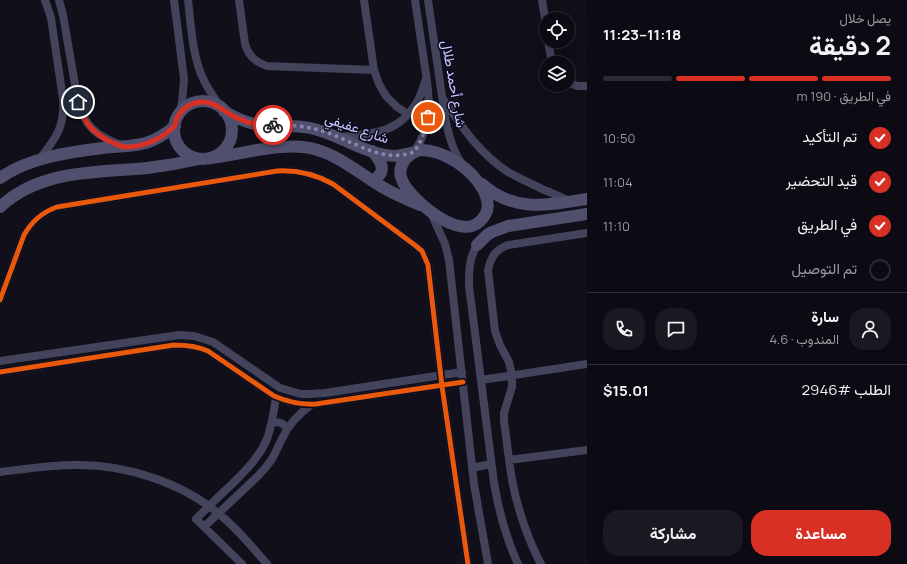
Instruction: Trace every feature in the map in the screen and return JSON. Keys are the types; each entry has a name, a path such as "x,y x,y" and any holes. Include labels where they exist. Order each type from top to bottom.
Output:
{"street":[{"path":"38,160 58,133 64,111 51,18 45,0"},
{"path":"59,0 78,102 82,114 88,124 97,133 124,147"},
{"path":"174,0 184,79 182,103 175,126 176,139 178,145 187,154 198,159"},
{"path":"188,0 197,61 207,86 230,122 230,141 222,152 211,158"},
{"path":"239,0 245,44 250,56 255,61 267,66 374,70"},
{"path":"364,0 374,70 379,84 386,96 408,114"},
{"name":"شارع أحمد طلال","path":"413,152 420,143 425,130 428,117 429,98 415,0"},
{"name":"شارع أحمد طلال","path":"428,0 441,97 448,132 458,158 465,168"},
{"path":"542,0 544,12"},
{"path":"339,137 380,132 395,125 408,114 416,103 426,79"},
{"path":"575,85 587,86"},
{"path":"428,117 432,124 437,125 440,122 441,97"},
{"path":"441,97 466,132 493,161 526,182 569,202"},
{"path":"179,114 190,105 203,102 216,105 223,110"},
{"name":"شارع عفيفي","path":"223,110 234,117 256,124 267,126 294,126 324,131 361,147 385,154 398,156 413,152"},
{"path":"2,176 38,160 82,151 136,146 152,142 175,126"},
{"path":"0,207 6,201 25,189 53,178 68,175 166,166 198,159 290,146 316,149 331,154 397,196 427,209 440,218 460,226 467,227 474,225 485,216 488,202 481,186 474,177"},
{"path":"488,564 472,468 449,260 445,244 427,209 408,189 402,180 401,168 407,156 413,152 426,150 455,161 465,168 487,189 501,197 517,203 533,205 587,199"},
{"path":"372,151 381,162 382,168 381,173 372,181"},
{"path":"0,300 24,235 38,217 57,206 277,170 298,171 317,176 333,184 422,251 428,265 442,386 468,564"},
{"path":"477,244 487,235 499,229 519,224 587,214"},
{"path":"480,221 492,229 499,229"},
{"path":"480,221 479,237 470,262 469,286 497,504 502,524 518,564"},
{"path":"541,564 519,508 513,486 504,421 504,413 512,386 512,375 509,362 500,345 495,331 488,270 494,254 500,248 508,245 587,233"},
{"path":"0,360 173,335 194,336 213,342 280,388 301,394 317,394 462,372"},
{"path":"173,335 174,346"},
{"path":"0,372 174,346 190,346 208,351 266,391 276,397 294,403 312,404 463,382"},
{"path":"481,380 587,364"},
{"path":"242,564 196,519 253,462 267,438 272,422 276,397"},
{"path":"204,527 258,476 271,460 287,429 298,416 312,404"},
{"path":"272,422 281,423 287,429"},
{"path":"509,460 587,450"},
{"path":"472,468 491,464"},
{"path":"0,472 62,465 76,465 106,467 150,477 181,490 219,513 267,564"}],"cycle path":[{"path":"0,300 24,235 30,225 38,218 57,207 277,171 306,173 333,184 422,251 428,265 442,386 468,564"},
{"path":"0,372 178,345 204,349 274,396 299,403 316,404 463,382"}],"way so far":[{"path":"273,125 294,126 324,131 372,151 398,156 414,152 420,143 428,117"}],"route":[{"path":"78,102 82,114 88,124 97,133 124,147 146,144 157,139 175,126 179,114 184,109 196,103 203,102 216,105 234,117 244,121 267,126 273,125"}]}
